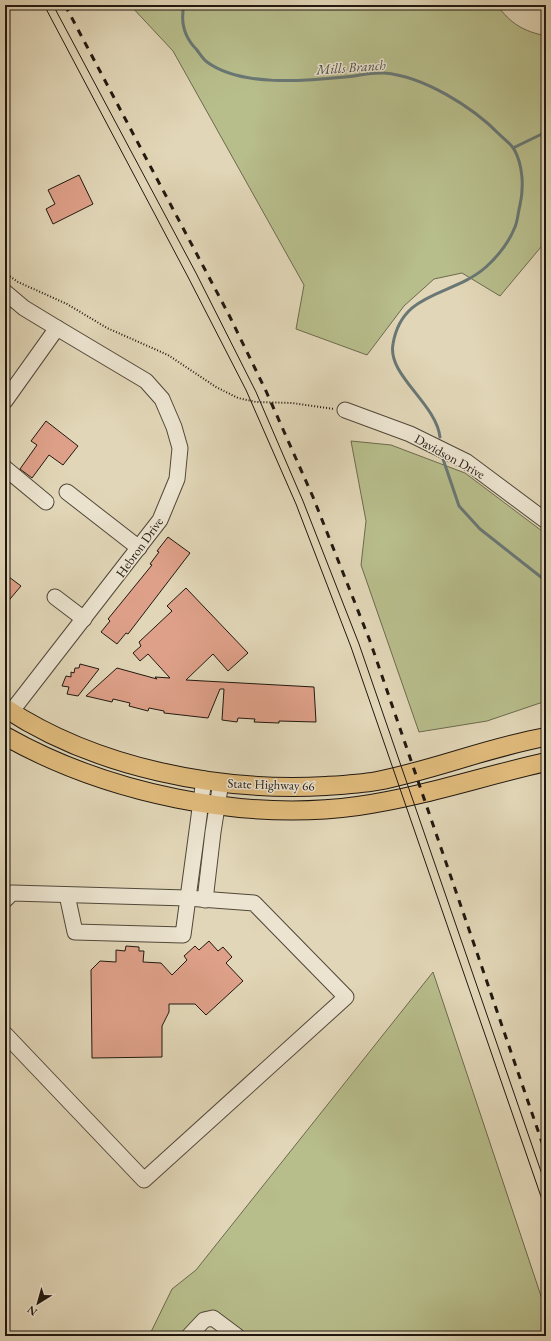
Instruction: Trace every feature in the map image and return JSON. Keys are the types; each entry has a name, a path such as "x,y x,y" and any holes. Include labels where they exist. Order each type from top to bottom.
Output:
{"main road":[{"name":"State Highway 66","path":"7,713 87,749 171,774 249,786 303,787 376,781 447,763 526,740 546,737"},
{"path":"5,730 11,730 59,746 87,749"},
{"name":"State Highway 66","path":"5,736 54,761 88,774 151,793 209,804 248,808 302,810 357,806 456,786 546,762"}],"street":[{"name":"Hebron Drive","path":"5,292 24,308 146,381 162,399 174,426 180,448 177,479 160,520 84,619 7,713"},
{"path":"5,401 57,328"},
{"name":"Davidson Drive","path":"345,410 410,434 467,462 546,520"},
{"path":"5,468 46,502"},
{"path":"67,492 139,548"},
{"path":"55,596 84,619"},
{"path":"67,895 75,932 183,935 187,898 213,781"},
{"path":"205,900 212,832 209,804"},
{"path":"5,900 12,893 187,898 254,903 346,997 144,1180 5,1034"},
{"path":"189,1336 204,1320 213,1318 237,1336"}],"path":[{"path":"5,273 18,282 67,304 107,328 168,355 216,387 238,398 256,402 292,403 345,410"}],"green space":[{"path":"130,5 497,5 507,17 518,26 531,32 546,36 546,241 500,296 462,273 434,279 404,306 367,355 296,329 304,285 173,51"},
{"path":"351,441 391,445 465,473 546,534 546,701 487,721 419,732 361,565 366,521"},
{"path":"433,972 546,1311 546,1336 246,1336 212,1312 183,1331 180,1336 149,1336 172,1289 196,1270"}],"building":[{"path":"79,175 93,204 53,224 46,209 55,204 48,190"},
{"path":"46,421 78,446 63,465 49,455 32,478 20,469 37,445 31,441"},
{"path":"168,537 190,553 128,634 126,633 117,644 101,632 110,621 108,619 152,565 150,564 159,552 157,551"},
{"path":"5,574 21,586 5,605"},
{"path":"186,588 248,653 228,671 213,654 186,680 314,687 316,722 254,722 255,719 238,718 237,722 222,720 224,689 220,689 208,718 164,713 164,711 149,708 148,711 129,706 130,703 113,699 112,702 86,696 117,668 157,679 155,677 170,678 148,654 140,661 133,653 141,646 139,642 172,611 167,606"},
{"path":"80,664 99,669 78,696 67,694 69,687 62,686 66,676 71,677 71,672 74,673 75,668 79,668"},
{"path":"209,941 218,951 223,947 232,957 226,963 243,981 206,1015 195,1004 169,1004 169,1012 162,1026 162,1057 92,1058 91,970 100,961 116,962 116,950 125,951 126,946 139,947 139,951 144,951 143,962 161,963 172,975 187,960 184,956 195,946 199,950"}],"waterway":[{"name":"Mills Branch","path":"184,5 183,24 186,35 206,61 221,70 255,79 293,81 379,73 399,75 431,87 462,104 489,124 514,149 521,169 522,191 517,222 506,244 486,267 473,277 430,296 417,304 407,313 398,326 393,344 393,356 397,367 430,412 437,425 440,437"},
{"path":"513,148 546,132"},
{"name":"Mills Branch","path":"442,456 459,506 480,529 546,581"}],"tram line":[{"path":"44,5 246,390 296,504 351,647 546,1211"},
{"path":"53,5 196,273 256,392 303,501 359,644 546,1186"}],"railway":[{"path":"65,5 229,315 266,391 313,497 370,641 546,1154"}]}
